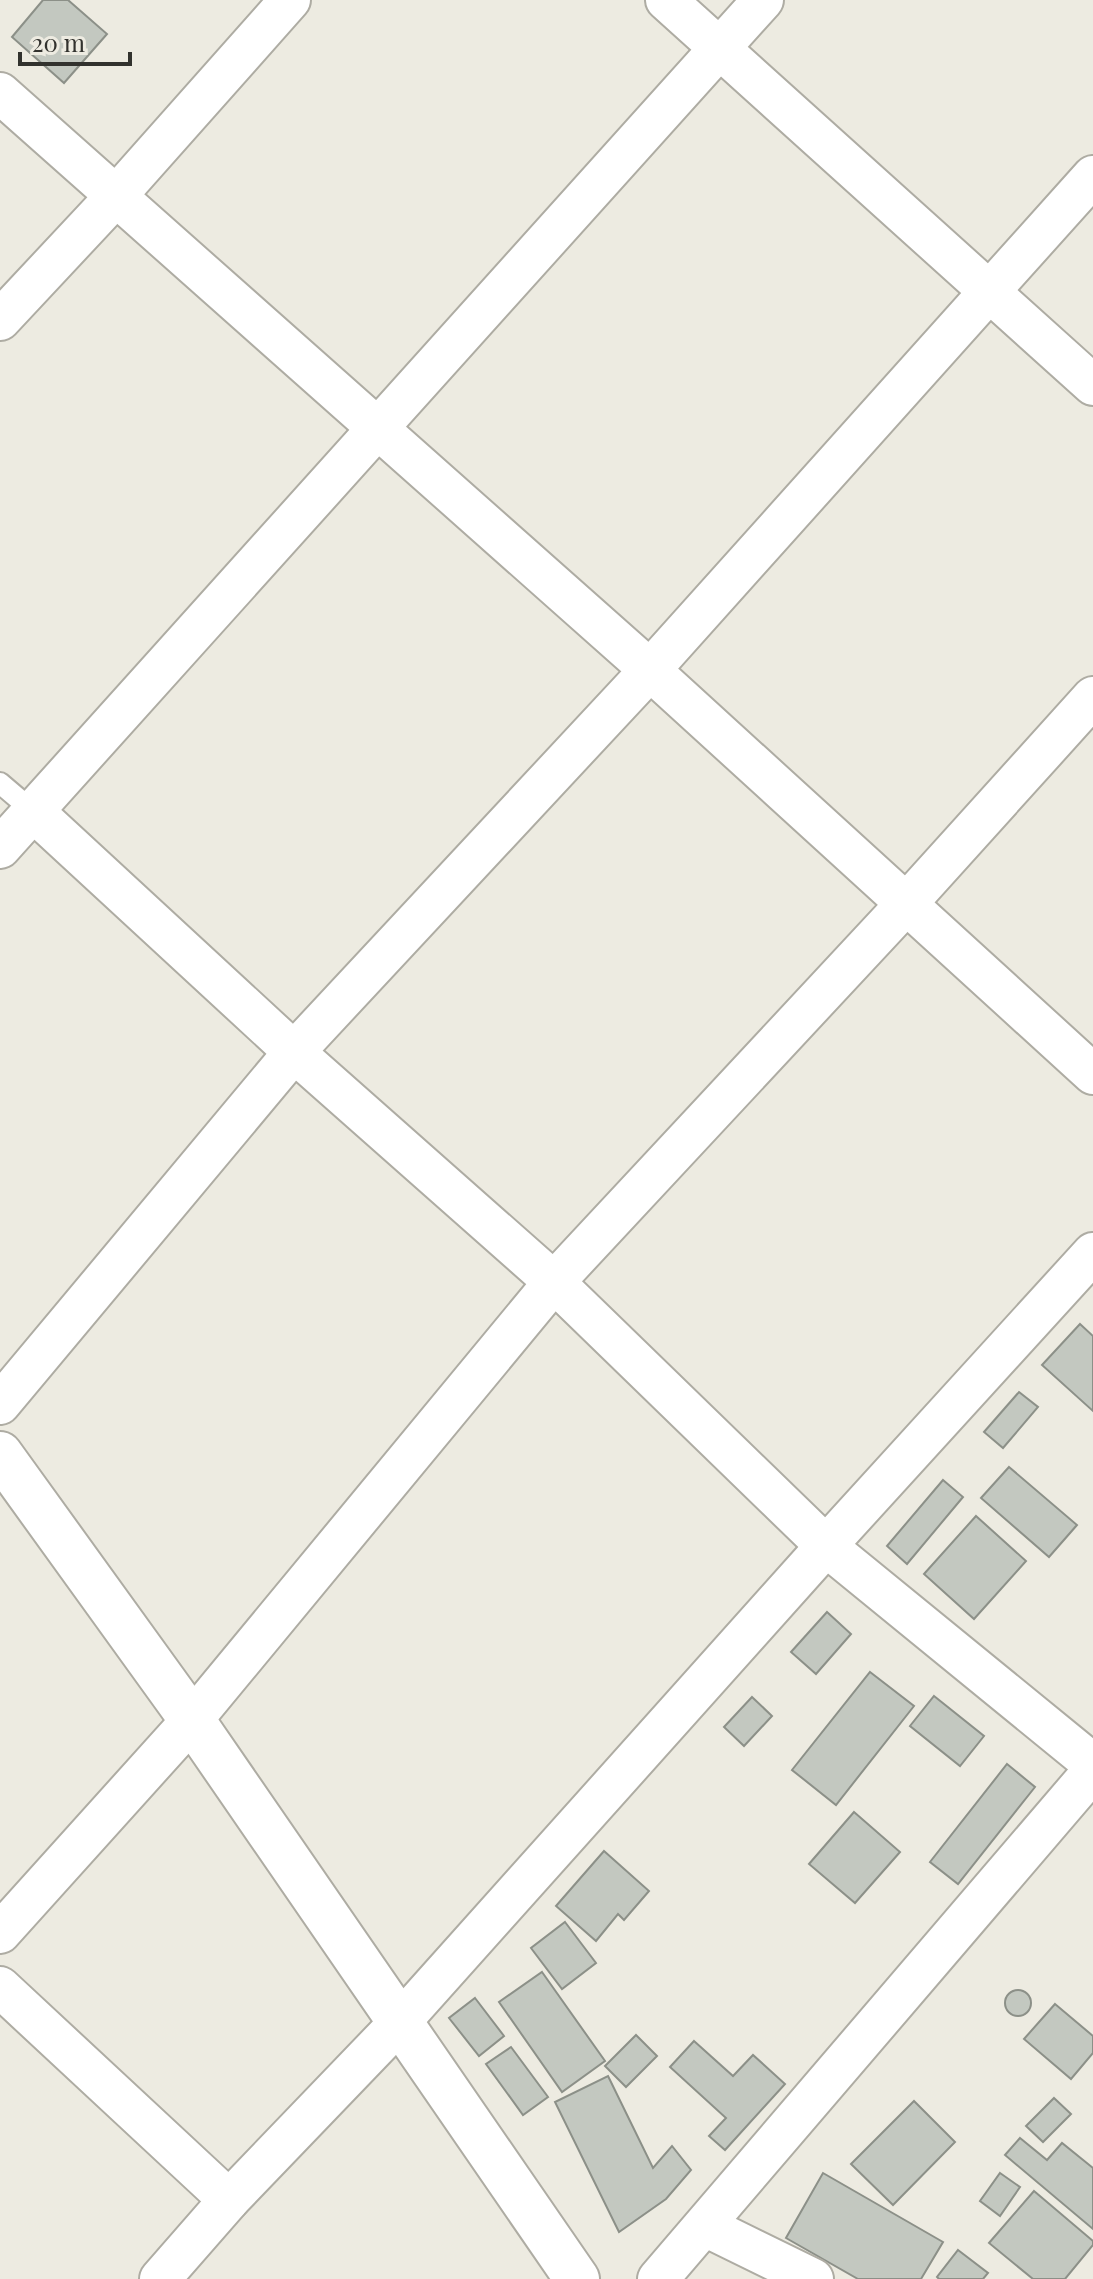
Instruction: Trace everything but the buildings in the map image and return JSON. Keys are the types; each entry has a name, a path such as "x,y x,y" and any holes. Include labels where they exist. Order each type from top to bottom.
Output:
{"street":[{"path":"0,320 116,196 290,0"},
{"path":"666,0 1093,385"},
{"path":"0,848 763,0"},
{"path":"0,93 650,670 1093,1074"},
{"path":"0,1404 294,1052 650,670 1093,176"},
{"path":"0,1933 192,1720 554,1282 907,903 1093,697"},
{"path":"34,812 294,1052 554,1282 826,1546 1093,1764"},
{"path":"160,2279 229,2200 400,2022 1093,1253"},
{"path":"0,1454 192,1720 577,2279"},
{"path":"658,2279 1093,1771"},
{"path":"0,1987 229,2200"},
{"path":"705,2226 813,2279"}],"lane":[{"path":"0,783 34,812"}]}
